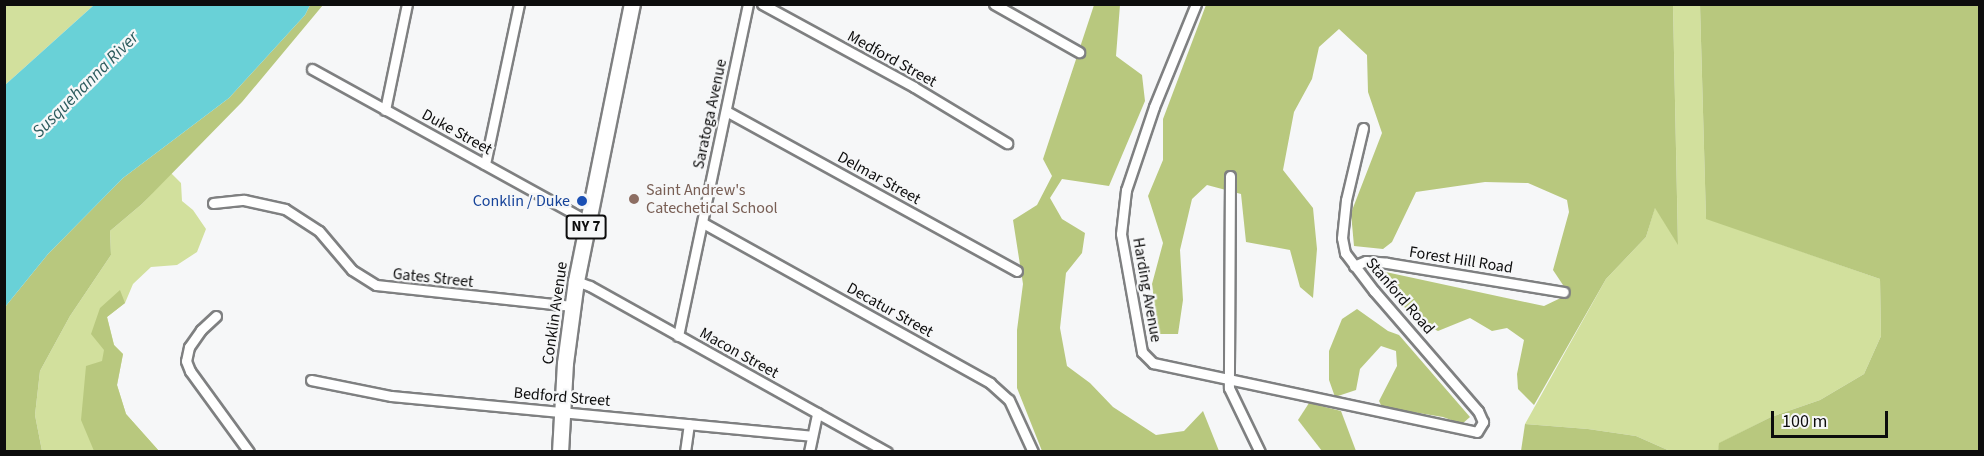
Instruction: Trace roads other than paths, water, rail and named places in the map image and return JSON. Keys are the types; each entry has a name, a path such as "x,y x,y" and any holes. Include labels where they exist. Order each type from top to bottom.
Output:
{"main road":[{"name":"Conklin Avenue","path":"560,452 576,281 632,4"}],"street":[{"path":"385,110 407,4"},
{"path":"485,164 519,4"},
{"name":"Saratoga Avenue","path":"678,336 748,4"},
{"name":"Medford Street","path":"762,4 914,87 1007,142"},
{"path":"994,4 1079,52"},
{"name":"Harding Avenue","path":"1196,4 1131,172 1121,234 1140,343 1148,360 1153,363 1472,432 1480,430"},
{"name":"Duke Street","path":"312,69 587,221"},
{"name":"Delmar Street","path":"726,111 1017,271"},
{"name":"Stanford Road","path":"1363,128 1346,200 1342,238 1346,253 1354,266 1478,411 1483,422 1480,430"},
{"path":"1230,176 1229,388 1260,452"},
{"name":"Gates Street","path":"213,203 244,200 285,209 319,231 352,270 376,285 572,306"},
{"name":"Decatur Street","path":"703,223 1003,392 1013,406 1033,452"},
{"name":"Forest Hill Road","path":"1354,266 1365,261 1387,263 1564,292"},
{"name":"Macon Street","path":"576,281 590,286 887,452"},
{"path":"216,316 201,330 189,347 186,361 190,371 249,452"},
{"name":"Bedford Street","path":"312,380 391,396 811,436"},
{"path":"809,452 817,413"},
{"path":"685,452 689,424"}],"water":[{"name":"Susquehanna River","path":"94,5 310,5 305,15 229,98 123,178 48,254 5,307 5,85"}],"place":[{"name":"Saint Andrew's Catechetical School","path":"634,199"},
{"name":"Conklin / Duke","path":"582,201"}]}
